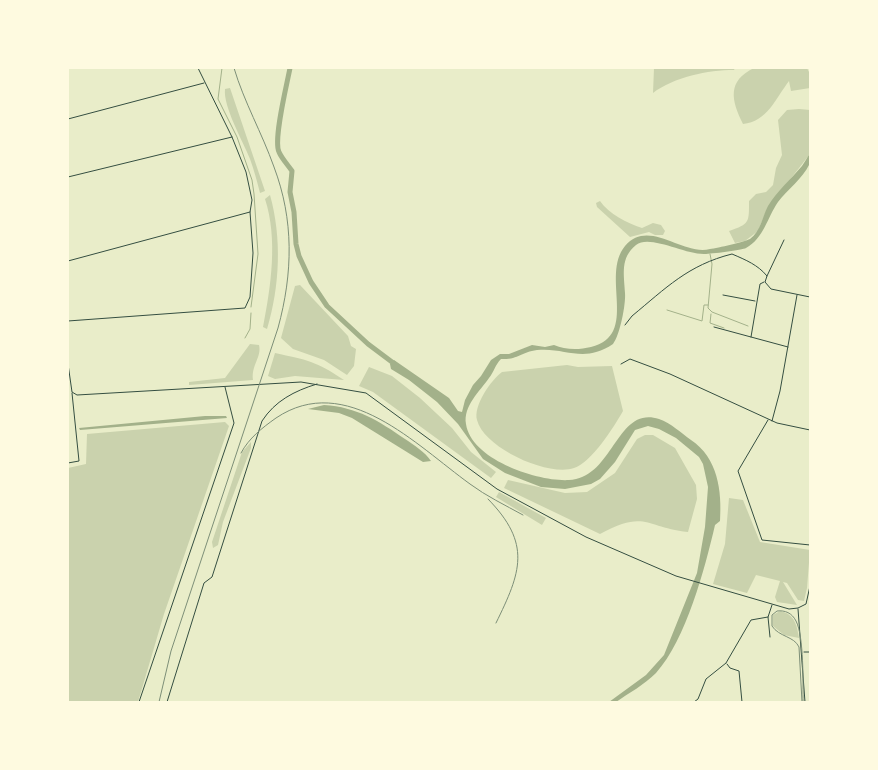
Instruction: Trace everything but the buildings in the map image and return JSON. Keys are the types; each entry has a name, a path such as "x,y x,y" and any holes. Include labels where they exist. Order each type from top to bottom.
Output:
{"street":[{"path":"68,321 245,308 250,297 253,253 250,212 252,200 246,172 232,137 198,68"},
{"path":"68,119 205,83"},
{"path":"68,177 232,137"},
{"path":"68,261 250,212"},
{"path":"751,338 760,284 765,282 784,240"},
{"path":"625,325 632,316 687,271 717,258 732,254 755,265 767,276"},
{"path":"765,282 770,289 810,297"},
{"path":"772,421 797,294"},
{"path":"723,295 756,301"},
{"path":"714,327 788,347"},
{"path":"621,364 630,359 772,421 810,430"},
{"path":"68,364 79,461 68,463"},
{"path":"72,392 77,395 273,384 317,384 366,393 497,490 586,537 676,576 772,605 798,608 806,604 810,576"},
{"path":"167,702 188,629 204,583 212,577 262,421 269,411 296,390 317,384"},
{"path":"139,702 234,422 224,387"},
{"path":"769,419 738,472 748,506 762,540 810,545"},
{"path":"770,637 768,618 772,605"},
{"path":"798,608 803,652 805,702"},
{"path":"694,702 698,699 706,679 726,663 750,620 768,618"},
{"path":"803,652 810,652"},
{"path":"726,663 730,668 739,670 742,702"}],"shaded area":[{"path":"654,68 735,68 734,70 713,71 681,79 661,87 653,93"},
{"path":"754,68 807,68 810,74 810,88 791,91 789,81 765,114 758,119 743,124 734,99 735,85 745,73"},
{"path":"230,88 265,191 260,193 250,159 227,105 225,89"},
{"path":"787,110 810,110 810,154 767,209 758,231 745,241 735,243 729,231 745,224 749,214 749,201 756,194 766,192 773,185 776,168 782,155 778,120"},
{"path":"810,154 810,162 806,170 778,202 761,233 752,244 744,249 705,254 659,243 642,242 636,245 627,255 625,261 623,312 618,334 613,344 593,353 583,354 537,350 512,358 501,359 491,376 473,399 467,411 466,424 471,437 480,448 508,466 541,477 569,480 584,476 596,468 623,432 633,422 645,418 659,419 676,428 700,447 713,466 719,487 720,521 715,525 700,582 685,623 667,659 656,673 616,702 609,702 646,675 664,655 697,573 705,527 708,487 703,464 699,457 676,438 659,429 648,426 635,430 615,462 600,479 591,484 565,489 541,487 505,473 483,459 458,424 437,402 409,380 391,369 390,364 394,360 449,398 458,411 462,412 465,400 473,385 491,360 500,354 509,354 532,345 545,347 554,345 567,349 582,349 606,340 613,330 617,318 616,273 618,258 625,246 634,238 644,236 655,236 699,250 750,239 759,228 766,210 772,201"},
{"path":"270,195 274,211 278,262 275,296 267,329 263,327 271,279 272,246 269,214 265,199"},
{"path":"600,201 613,214 630,224 642,228 653,223 661,225 665,231 663,235 655,235 649,232 630,237 597,207 596,203"},
{"path":"300,285 348,336 351,346 356,349 354,366 347,375 324,360 293,349 281,338 295,286"},
{"path":"250,344 259,345 260,349 253,380 189,385 189,382 225,378"},
{"path":"275,353 311,362 344,380 295,376 275,379 268,376"},
{"path":"567,365 578,367 612,366 623,411 602,444 588,459 574,468 563,470 549,468 518,458 491,441 482,430 476,414 480,401 488,387 502,372"},
{"path":"369,367 392,376 420,398 452,428 471,452 496,472 491,478 373,392 359,386"},
{"path":"324,405 336,406 357,412 377,421 416,446 431,461 423,462 352,418 339,413 308,409"},
{"path":"205,416 226,416 227,418 80,430 79,428"},
{"path":"225,422 229,426 164,614 138,702 68,702 68,468 86,464 87,434"},
{"path":"645,435 653,435 675,448 696,485 697,499 688,532 637,521 615,527 600,534 504,488 508,480 565,493 587,492 615,473 637,439"},
{"path":"251,442 251,448 223,522 218,545 213,548 212,542 242,452"},
{"path":"499,492 546,518 542,525 496,497"},
{"path":"729,498 743,500 760,542 810,550 804,601 798,600 787,583 783,582 797,605 777,602 775,597 780,581 756,575 747,593 713,584 725,544"},
{"path":"780,611 792,618 799,638 784,635 773,626 773,615"}],"waterway":[{"path":"222,68 218,99 237,137 252,180 254,194 258,254 251,307"},
{"path":"290,68 279,124 278,146 280,155 292,171 290,192 299,256 311,282 327,306 368,344 396,365"},
{"path":"710,254 712,264 708,308 712,312 748,326"},
{"path":"667,310 702,321 704,305 708,305"},
{"path":"245,338 250,329 251,313"},
{"path":"711,314 710,323 724,328"}],"tram line":[{"path":"802,702 799,647 797,643 775,630 772,626 772,615 777,611 790,614 799,628 803,702"}],"railway":[{"path":"159,702 171,651 278,328 287,287 289,267 288,227 281,187 234,68"},
{"path":"241,453 252,438 276,418 302,406 328,403 354,408 379,419 403,434 476,488 523,515"},
{"path":"488,499 502,515 511,530 518,559 511,588 496,623"}]}
